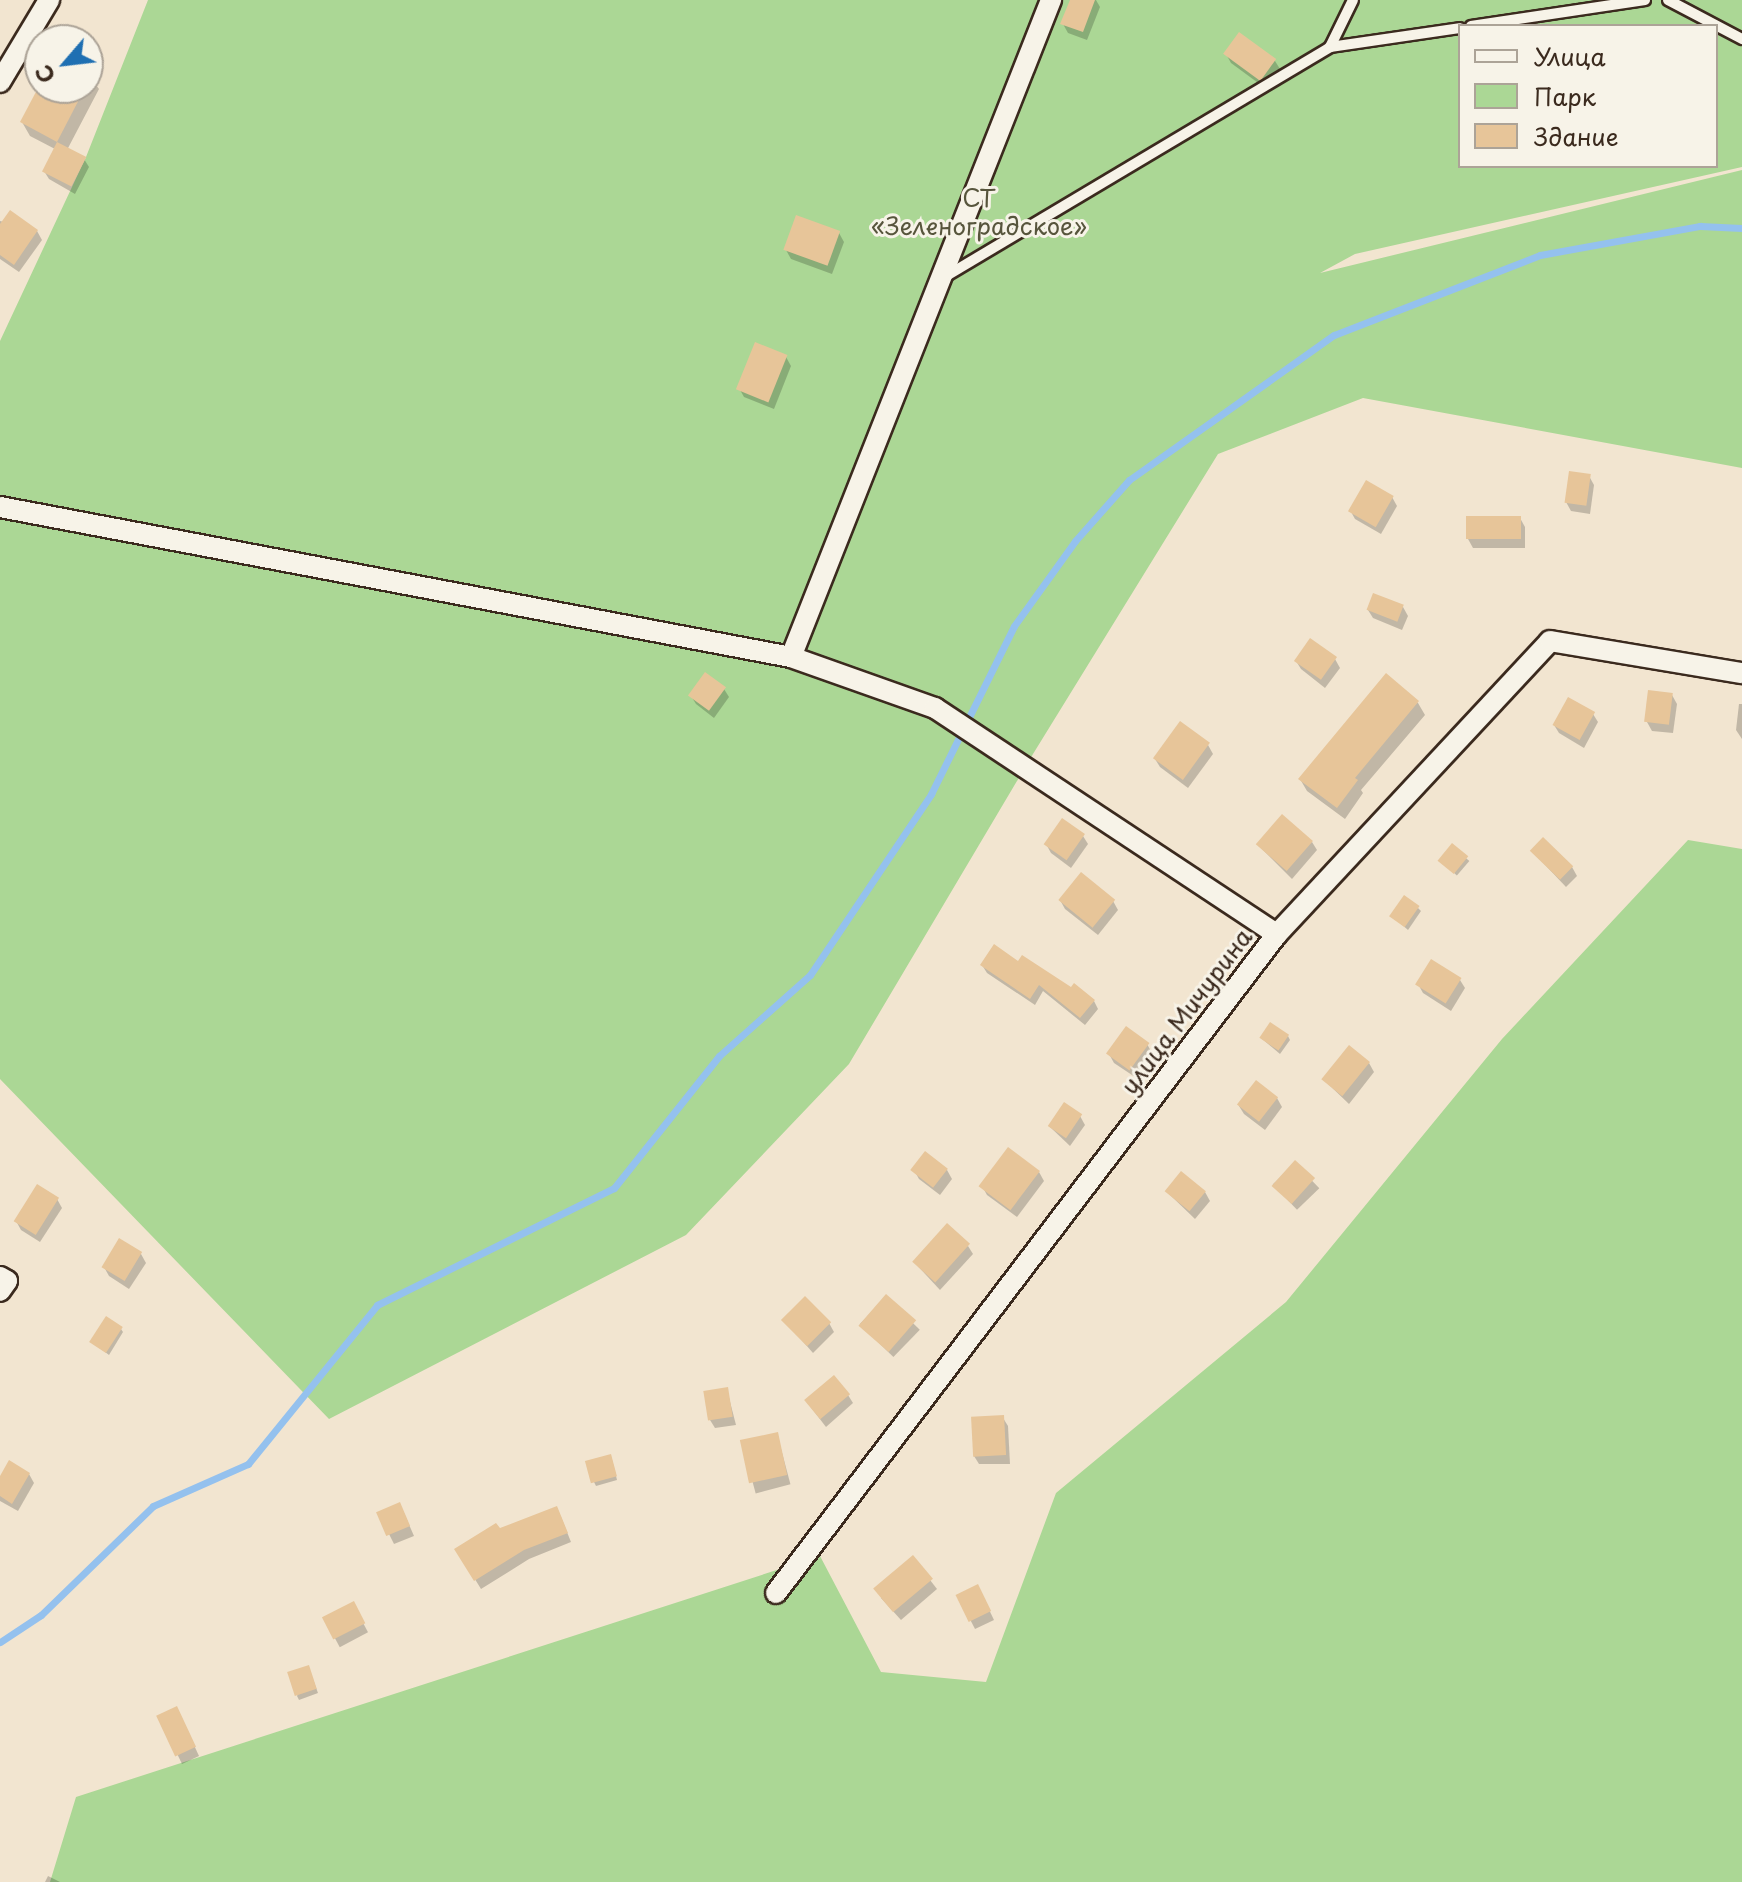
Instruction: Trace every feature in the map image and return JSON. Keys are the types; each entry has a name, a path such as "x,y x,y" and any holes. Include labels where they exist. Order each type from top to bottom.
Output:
{"street":[{"path":"0,82 49,0"},
{"path":"791,657 1051,0"},
{"path":"0,507 791,657 935,708 1277,934"},
{"name":"улица Мичурина","path":"776,1593 1277,934 1550,641 1742,673"},
{"path":"0,1277 7,1281 0,1291"}],"lane":[{"path":"1330,47 1353,0"},
{"path":"1484,24 1645,0"},
{"path":"1668,0 1714,24"},
{"path":"1718,26 1742,39"},
{"path":"940,280 1330,47 1458,28"}],"green space":[{"name":"СТ «Зеленоградское»","path":"148,0 1742,0 1742,167 1355,254 1320,273 1742,170 1742,468 1363,398 1218,454 1033,754 849,1064 686,1235 329,1419 0,1079 0,341 86,157"},
{"path":"1688,840 1742,849 1742,1882 50,1882 76,1797 820,1556 881,1672 986,1682 1056,1493 1286,1302 1502,1039"}],"building":[{"path":"1070,0 1095,0 1083,32 1060,24"},
{"path":"1239,32 1276,59 1260,81 1223,54"},
{"path":"30,104 77,104 57,142 20,122"},
{"path":"57,142 86,157 71,186 42,171"},
{"path":"10,210 38,230 14,265 0,255 0,224"},
{"path":"796,215 840,231 828,266 783,250"},
{"path":"755,342 787,355 768,402 736,389"},
{"path":"1569,471 1591,474 1586,506 1565,503"},
{"path":"1366,480 1394,496 1376,527 1348,511"},
{"path":"1466,516 1521,516 1521,539 1466,539"},
{"path":"1373,593 1404,605 1397,622 1367,610"},
{"path":"1310,638 1337,657 1321,680 1294,661"},
{"path":"705,672 726,687 709,711 688,695"},
{"path":"1386,673 1419,701 1355,778 1358,780 1337,808 1298,779"},
{"path":"1648,690 1673,693 1669,725 1644,722"},
{"path":"1568,697 1595,712 1580,740 1552,725"},
{"path":"1180,721 1210,743 1183,780 1153,758"},
{"path":"1282,814 1313,841 1287,871 1256,844"},
{"path":"1062,818 1085,834 1067,860 1044,844"},
{"path":"1543,837 1573,866 1560,880 1530,851"},
{"path":"1452,843 1468,856 1454,874 1438,861"},
{"path":"1081,872 1115,900 1093,928 1058,900"},
{"path":"1404,895 1420,906 1405,927 1389,916"},
{"path":"994,944 1018,961 1022,955 1071,987 1074,983 1095,1000 1080,1018 1039,985 1030,999 980,965"},
{"path":"1431,959 1462,978 1446,1004 1415,984"},
{"path":"1270,1022 1289,1035 1278,1051 1259,1038"},
{"path":"1126,1026 1149,1043 1129,1071 1106,1054"},
{"path":"1349,1045 1370,1062 1342,1096 1321,1079"},
{"path":"1256,1080 1278,1097 1259,1122 1237,1104"},
{"path":"1064,1102 1082,1114 1066,1138 1048,1126"},
{"path":"1008,1147 1040,1171 1010,1210 979,1186"},
{"path":"925,1151 948,1169 933,1188 910,1170"},
{"path":"1295,1160 1315,1178 1292,1204 1272,1186"},
{"path":"1181,1171 1206,1191 1190,1211 1165,1191"},
{"path":"37,1184 59,1198 36,1235 14,1221"},
{"path":"947,1223 970,1244 935,1282 912,1262"},
{"path":"119,1238 142,1252 125,1281 101,1267"},
{"path":"886,1294 916,1320 889,1352 858,1326"},
{"path":"805,1296 831,1322 807,1346 781,1320"},
{"path":"106,1316 123,1327 106,1353 89,1342"},
{"path":"834,1375 850,1394 820,1419 804,1400"},
{"path":"728,1387 733,1417 708,1421 703,1391"},
{"path":"1004,1415 1006,1455 973,1457 971,1417"},
{"path":"778,1432 787,1475 749,1483 740,1440"},
{"path":"611,1454 617,1476 591,1483 585,1461"},
{"path":"9,1460 30,1473 12,1504 0,1496 0,1476"},
{"path":"400,1502 410,1526 386,1536 376,1512"},
{"path":"557,1506 568,1533 524,1550 474,1581 454,1549 496,1523 500,1528"},
{"path":"913,1555 933,1579 893,1612 873,1588"},
{"path":"978,1584 991,1611 969,1622 956,1595"},
{"path":"354,1601 365,1623 333,1640 322,1617"},
{"path":"309,1665 317,1689 295,1696 287,1672"},
{"path":"177,1706 196,1747 175,1757 156,1716"}],"waterway":[{"path":"0,1642 41,1615 153,1506 248,1464 377,1305 614,1188 719,1056 810,975 931,794 1014,626 1075,541 1129,480 1334,335 1540,255 1700,226 1742,228"}]}
